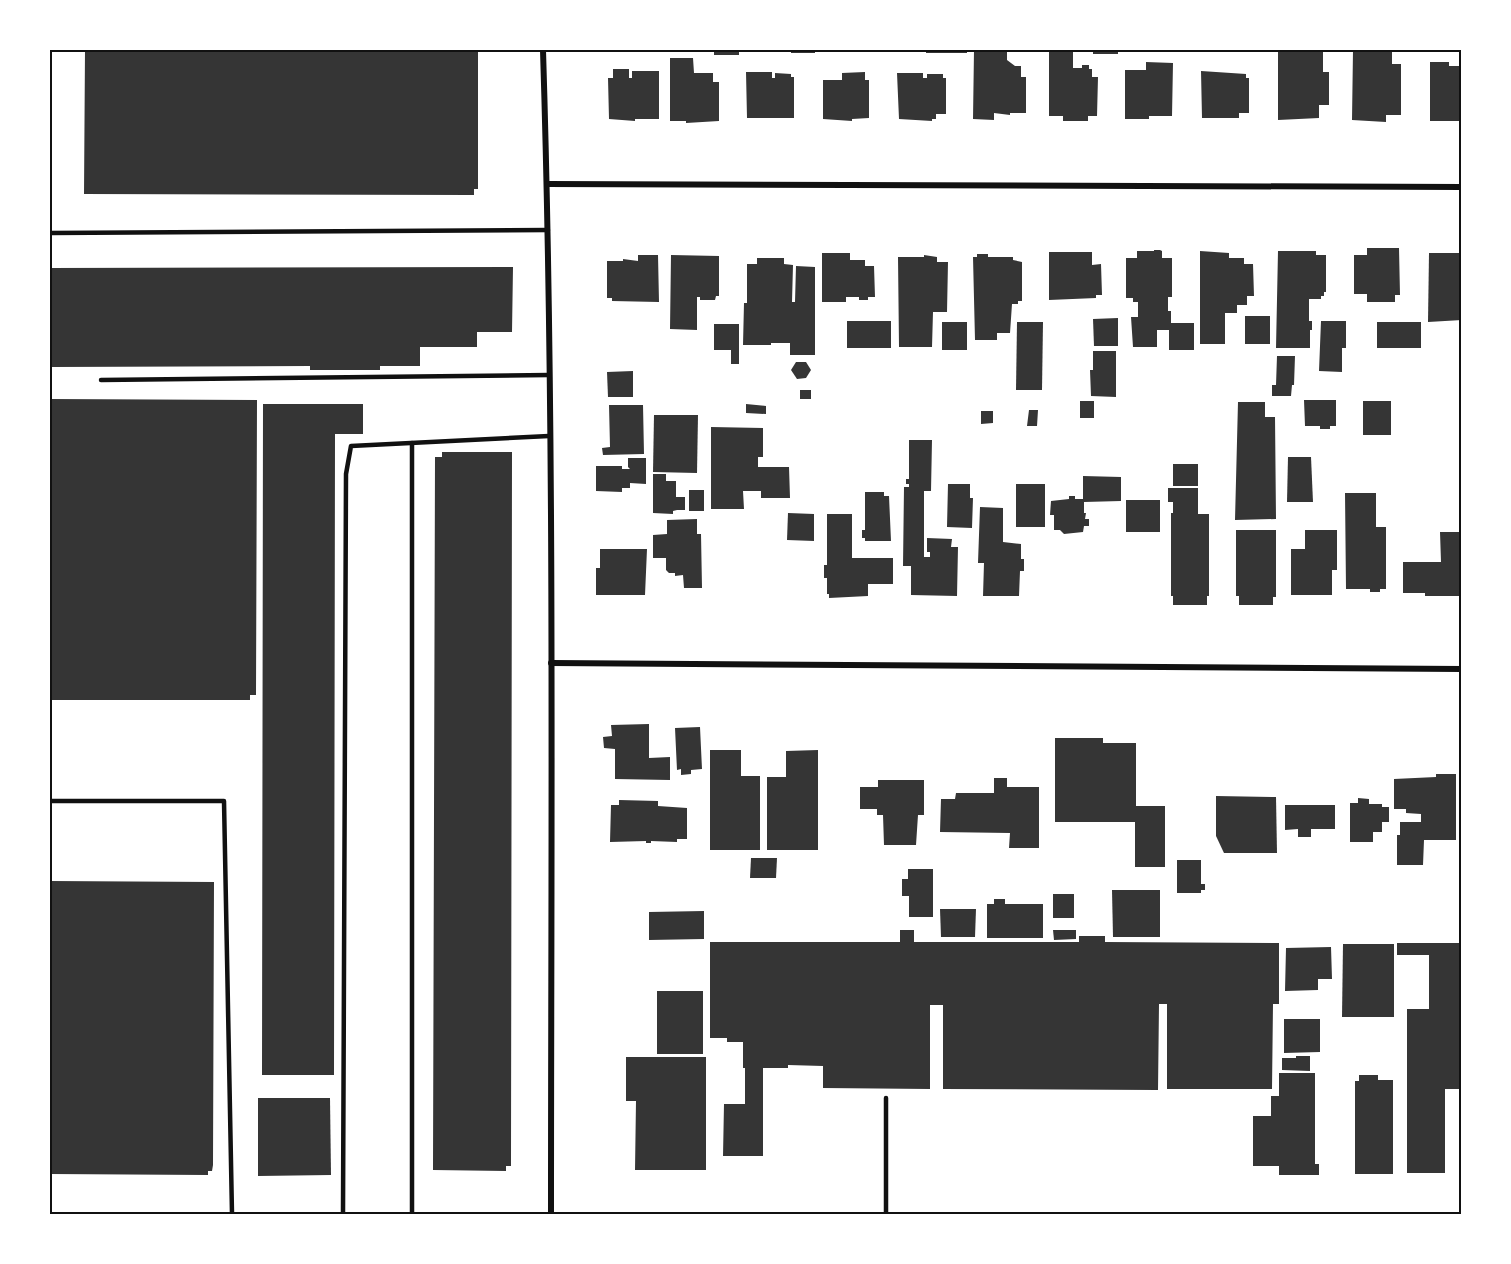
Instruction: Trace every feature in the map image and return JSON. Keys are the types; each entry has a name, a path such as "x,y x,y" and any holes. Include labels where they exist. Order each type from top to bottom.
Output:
{"street":[{"path":"543,50 548,230 551,663 551,1215"},
{"path":"547,184 1461,187"},
{"path":"551,663 1461,669"}],"lane":[{"path":"50,233 548,230"},
{"path":"101,380 549,375"},
{"path":"343,1215 346,474 351,446 549,436"},
{"path":"412,443 412,1215"},
{"path":"50,801 224,801 232,1215"},
{"path":"886,1098 886,1215"}],"building":[{"path":"85,50 478,50 478,189 474,189 474,195 84,194"},
{"path":"714,50 739,50 739,55 714,55"},
{"path":"791,50 815,50 815,53 791,53"},
{"path":"926,50 967,50 967,53 926,53"},
{"path":"974,50 1007,50 1007,60 1015,66 1021,66 1021,77 1026,77 1026,113 1010,113 1010,115 994,113 994,120 973,119"},
{"path":"1049,50 1073,50 1073,68 1089,65 1089,69 1092,69 1092,77 1098,77 1097,116 1088,116 1088,121 1063,121 1063,116 1049,116"},
{"path":"1093,50 1118,50 1118,54 1093,54"},
{"path":"1278,50 1346,50 1346,52 1323,52 1323,72 1329,72 1329,105 1319,105 1319,118 1278,120"},
{"path":"1353,50 1392,50 1392,64 1401,64 1401,115 1386,115 1386,122 1352,120"},
{"path":"670,58 693,58 694,73 713,73 713,82 719,82 719,121 686,123 686,121 670,121"},
{"path":"1146,62 1173,63 1172,116 1125,119 1125,70 1146,70"},
{"path":"1430,62 1449,62 1449,66 1462,66 1462,121 1430,121"},
{"path":"613,69 629,69 629,78 632,78 632,71 659,71 659,119 635,119 635,121 609,119 608,78 613,78"},
{"path":"1201,71 1246,74 1246,78 1249,78 1249,113 1239,113 1239,118 1202,118"},
{"path":"746,72 772,72 772,78 775,78 775,73 791,74 791,77 794,77 794,118 747,118"},
{"path":"865,72 865,80 869,80 869,118 852,119 852,121 823,119 823,80 842,80 842,73"},
{"path":"897,73 923,73 923,78 927,78 927,74 943,74 943,78 946,78 946,114 936,114 936,119 932,121 899,119"},
{"path":"1367,248 1399,248 1400,295 1395,295 1395,302 1367,302 1367,294 1354,294 1354,255 1367,255"},
{"path":"1137,251 1162,251 1162,258 1172,258 1172,297 1168,297 1168,311 1171,311 1171,323 1194,323 1194,350 1169,350 1169,330 1157,330 1157,347 1133,347 1131,317 1138,317 1138,302 1133,302 1133,298 1126,298 1126,258 1137,258"},
{"path":"1200,251 1229,253 1229,258 1244,258 1244,264 1253,264 1254,296 1247,296 1247,305 1237,305 1237,313 1225,313 1225,344 1200,344"},
{"path":"1278,251 1316,251 1316,255 1326,255 1326,292 1321,299 1309,299 1309,321 1312,321 1310,348 1276,348"},
{"path":"1049,252 1092,252 1092,265 1101,264 1102,295 1096,295 1096,298 1049,300"},
{"path":"822,253 850,253 850,260 865,260 865,266 874,266 875,297 859,300 859,297 846,297 846,302 822,302"},
{"path":"1429,253 1462,253 1462,320 1428,322"},
{"path":"977,254 988,254 988,257 1013,257 1013,260 1022,262 1022,301 1012,304 1010,333 997,333 997,340 975,340 973,257 977,257"},
{"path":"638,255 658,255 659,302 612,301 612,298 607,298 607,261 623,261 623,259 638,261"},
{"path":"671,255 719,256 719,296 716,296 715,300 700,300 700,297 697,297 697,330 670,329"},
{"path":"924,255 937,257 937,262 948,262 947,312 933,312 932,347 899,347 898,257 924,257"},
{"path":"757,258 784,258 784,264 793,265 792,302 795,302 796,266 815,267 815,355 790,355 790,343 743,345 744,303 747,303 747,264 757,264"},
{"path":"513,267 512,332 477,332 477,347 420,347 420,366 380,366 380,370 310,370 310,366 50,367 50,268"},
{"path":"1245,316 1270,316 1270,344 1245,344"},
{"path":"1118,318 1118,346 1094,346 1093,319"},
{"path":"847,321 891,321 891,348 847,348"},
{"path":"1321,321 1346,321 1346,348 1342,348 1342,372 1319,371"},
{"path":"942,322 967,322 967,350 942,350"},
{"path":"1017,322 1043,322 1042,390 1016,390"},
{"path":"1377,322 1421,322 1421,348 1377,348"},
{"path":"714,324 739,324 739,364 731,364 731,350 714,350"},
{"path":"1093,351 1116,351 1116,397 1091,396 1090,370 1093,370"},
{"path":"1277,356 1295,356 1294,385 1292,385 1291,396 1272,396 1272,385 1276,385"},
{"path":"796,362 806,362 811,370 806,378 797,379 791,370"},
{"path":"633,371 633,397 608,397 607,372"},
{"path":"800,390 811,390 811,399 800,399"},
{"path":"50,399 257,400 256,695 250,695 250,700 50,700"},
{"path":"1304,400 1336,400 1336,426 1330,426 1330,429 1320,429 1320,426 1305,426"},
{"path":"1080,401 1094,401 1094,418 1080,418"},
{"path":"1363,401 1391,401 1391,435 1363,435"},
{"path":"1238,402 1265,402 1265,417 1275,417 1276,519 1235,520"},
{"path":"263,404 363,404 363,434 335,434 334,1075 262,1075"},
{"path":"746,404 766,406 766,414 746,413"},
{"path":"609,405 643,405 644,454 603,455 602,448 610,447"},
{"path":"1029,410 1038,410 1037,426 1027,426"},
{"path":"981,411 993,411 993,423 981,424"},
{"path":"654,415 698,415 697,473 653,472"},
{"path":"711,427 763,428 763,457 758,457 758,467 789,467 790,498 761,498 761,491 743,491 744,509 711,509"},
{"path":"909,440 932,440 931,491 924,491 924,557 930,557 930,552 927,552 927,538 952,539 951,547 958,547 957,596 911,595 911,566 903,566 904,487 909,487 906,479 909,479"},
{"path":"442,452 512,452 511,1166 506,1166 506,1171 433,1170 435,457 442,457"},
{"path":"1288,457 1311,457 1313,502 1287,502"},
{"path":"628,458 646,458 646,484 630,483 630,488 622,488 622,492 596,491 596,466 622,466 622,469 630,469"},
{"path":"1173,464 1198,464 1198,486 1173,486"},
{"path":"653,474 666,474 666,481 676,481 676,497 685,497 685,510 673,511 673,514 653,513"},
{"path":"1083,476 1121,477 1121,501 1084,502 1085,519 1089,519 1089,526 1084,526 1083,532 1064,534 1060,530 1054,530 1054,515 1050,515 1051,501 1069,499 1069,496 1083,499"},
{"path":"948,484 970,484 970,498 973,498 972,528 947,527"},
{"path":"1016,484 1045,484 1045,527 1016,527"},
{"path":"1168,488 1198,488 1198,514 1209,514 1209,596 1207,596 1207,605 1173,605 1173,596 1171,596 1171,513 1173,513 1173,502 1168,502"},
{"path":"689,490 704,490 704,511 689,511"},
{"path":"865,492 884,492 884,496 889,496 891,541 865,541 865,538 862,538 862,530 865,530"},
{"path":"1345,493 1376,493 1376,527 1386,527 1386,589 1380,589 1380,592 1370,592 1370,589 1346,589"},
{"path":"1126,500 1160,500 1160,532 1126,532"},
{"path":"980,507 1003,508 1003,542 1021,544 1024,571 1020,571 1019,596 983,596 984,563 978,563"},
{"path":"788,513 814,514 814,541 787,540"},
{"path":"827,514 852,514 852,558 893,558 893,584 868,584 868,596 829,598 827,578 824,578 824,565 827,565"},
{"path":"697,519 697,534 701,534 702,588 684,588 683,575 675,576 675,573 669,573 666,570 666,558 653,558 653,535 667,534 667,520"},
{"path":"1236,530 1276,530 1276,597 1273,597 1273,605 1239,605 1239,596 1236,596"},
{"path":"1305,530 1337,530 1337,570 1332,570 1332,595 1291,595 1291,549 1305,549"},
{"path":"1440,532 1462,532 1462,596 1425,596 1425,593 1403,593 1403,562 1441,562"},
{"path":"600,549 647,549 645,595 596,595 596,568 600,568"},
{"path":"649,724 649,758 670,757 670,780 615,779 615,749 604,748 603,737 612,736 611,725"},
{"path":"700,727 702,769 691,770 691,774 681,775 681,769 677,770 675,728"},
{"path":"1055,738 1103,738 1103,743 1136,743 1136,806 1165,806 1165,867 1135,867 1135,822 1055,822"},
{"path":"710,750 741,750 741,776 760,776 760,850 710,850"},
{"path":"818,750 818,850 767,850 767,777 786,777 786,751"},
{"path":"1436,774 1456,774 1456,840 1424,840 1423,865 1397,865 1397,835 1400,835 1400,822 1421,822 1421,814 1406,813 1406,809 1394,809 1394,779 1436,777"},
{"path":"994,778 1007,778 1007,787 1039,787 1039,848 1009,848 1010,833 940,832 941,799 955,799 956,793 994,793"},
{"path":"878,780 924,780 924,815 918,815 916,845 884,845 883,815 877,815 877,809 860,809 860,787 878,787"},
{"path":"1216,796 1276,797 1277,853 1224,853 1216,836"},
{"path":"1358,798 1369,799 1369,804 1382,804 1382,807 1389,807 1389,822 1382,822 1382,832 1373,832 1373,842 1350,842 1350,803 1358,803"},
{"path":"619,800 658,801 658,806 687,808 687,839 677,839 677,842 610,842 611,805 619,805"},
{"path":"1285,805 1335,805 1335,829 1311,829 1311,837 1298,837 1298,829 1285,830"},
{"path":"751,858 777,858 776,878 750,878"},
{"path":"1177,860 1201,860 1201,884 1205,884 1205,890 1201,890 1201,893 1177,893"},
{"path":"908,869 933,869 933,917 909,917 909,896 902,896 902,879 908,879"},
{"path":"50,881 214,882 213,1165 208,1175 50,1174"},
{"path":"1112,890 1160,890 1160,937 1113,937"},
{"path":"1053,894 1074,894 1074,918 1053,918"},
{"path":"994,899 1005,899 1005,904 1043,904 1043,938 987,938 987,904 994,904"},
{"path":"940,909 976,909 975,937 941,937"},
{"path":"704,911 704,939 649,940 649,912"},
{"path":"900,930 914,930 914,942 1079,942 1079,936 1105,936 1105,942 1279,943 1279,1004 1273,1004 1272,1089 1167,1089 1167,1004 1159,1004 1158,1090 943,1089 943,1005 930,1005 930,1089 823,1088 823,1066 788,1065 788,1068 763,1068 763,1156 723,1156 724,1104 745,1104 745,1068 743,1068 743,1042 727,1042 727,1038 710,1038 710,942 900,942"},
{"path":"1053,930 1076,930 1076,939 1054,940"},
{"path":"1397,943 1462,943 1462,1089 1445,1089 1445,1173 1407,1173 1407,1009 1429,1009 1429,955 1397,955"},
{"path":"1343,944 1394,944 1394,1017 1342,1017"},
{"path":"1331,947 1332,979 1318,979 1318,990 1285,991 1286,948"},
{"path":"657,991 703,991 703,1054 657,1054"},
{"path":"1284,1019 1320,1019 1320,1052 1284,1053"},
{"path":"1296,1056 1310,1056 1310,1071 1282,1070 1282,1058 1296,1058"},
{"path":"626,1057 706,1057 706,1170 635,1170 636,1101 626,1101"},
{"path":"1279,1073 1315,1073 1315,1164 1319,1164 1319,1175 1279,1175 1279,1166 1253,1166 1253,1116 1271,1116 1271,1096 1279,1096"},
{"path":"1359,1075 1378,1075 1378,1080 1393,1080 1393,1174 1355,1174 1355,1081 1359,1081"},
{"path":"258,1098 330,1098 331,1175 258,1176"}]}
